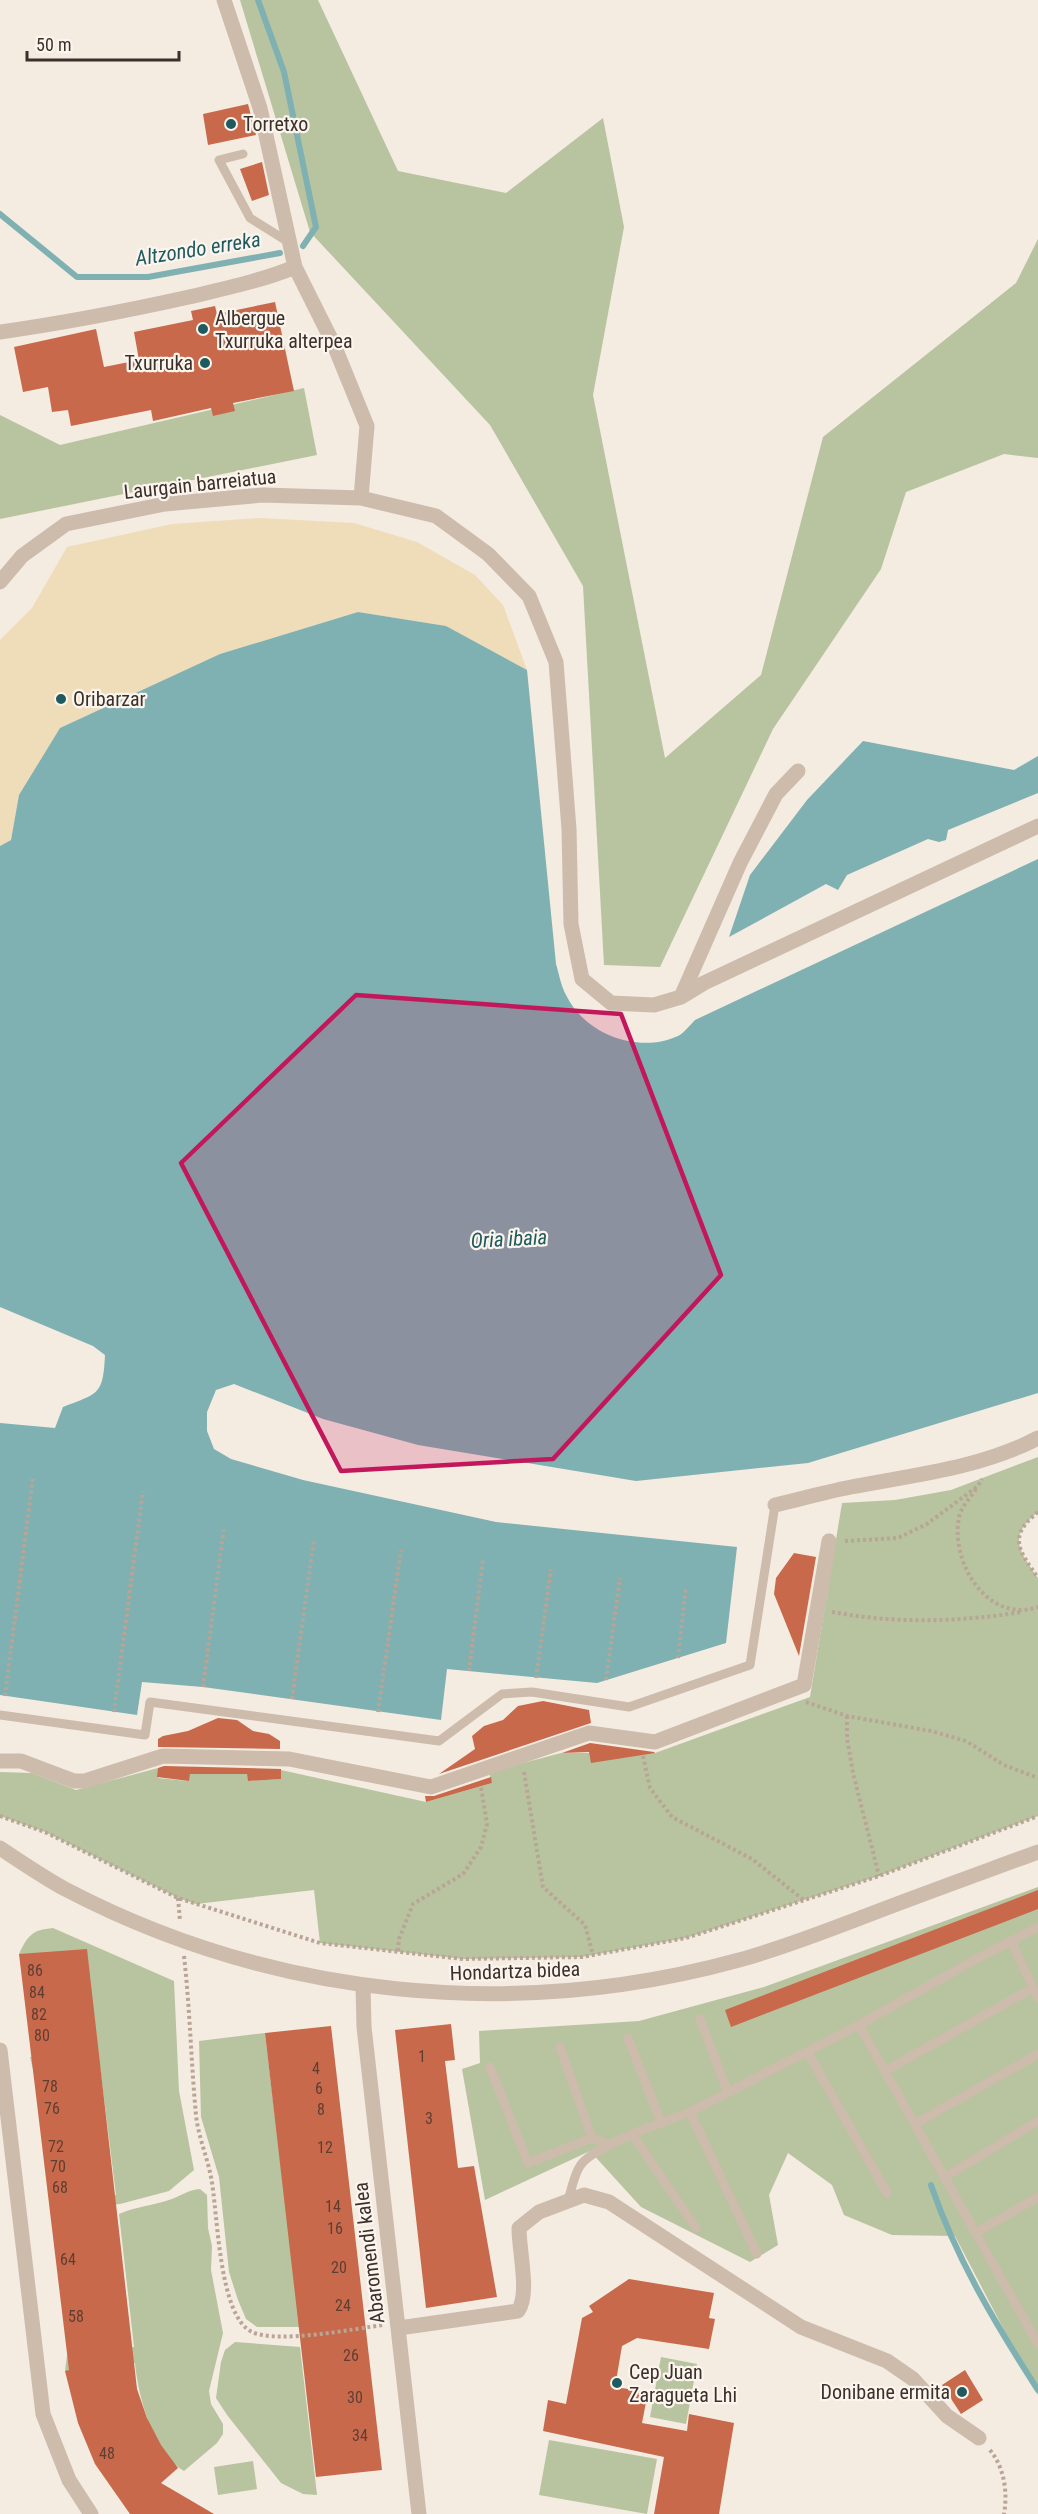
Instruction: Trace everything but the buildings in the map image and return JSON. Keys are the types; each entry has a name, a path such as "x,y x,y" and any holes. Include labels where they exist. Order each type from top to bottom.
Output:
{"street":[{"path":"224,0 260,108 295,267 334,345 366,426 361,498"},
{"path":"0,332 88,319 250,284 295,267"},
{"name":"Laurgain barreiatua","path":"0,582 22,556 66,524 165,504 263,495 361,498 436,516 489,554 529,596 556,662 569,829 571,924 582,979 611,1003 654,1005 681,997 704,983 1038,826"},
{"path":"681,997 740,863 777,794 798,771"},
{"path":"775,1505 850,1487 929,1474 1019,1448 1038,1438"},
{"path":"0,1761 21,1761 74,1781 85,1781 163,1756 289,1759 431,1787 589,1733 654,1742 804,1685 829,1541"},
{"name":"Hondartza bidea","path":"0,1848 63,1888 182,1941 249,1962 363,1986 441,1994 505,1996 570,1992 664,1978 741,1960 1038,1852"},
{"name":"Abaromendi kalea","path":"363,1986 363,2027 392,2326 419,2514"},
{"path":"0,2050 43,2414 69,2480 92,2514"},
{"path":"392,2326 518,2311 526,2292 519,2256 519,2228 539,2212 584,2195 609,2202 801,2327 886,2361 913,2379 947,2416 979,2438"}],"lane":[{"path":"243,154 219,160 250,218 290,243"},
{"path":"0,1715 145,1735 150,1702 439,1741 502,1694 532,1692 629,1707 750,1665 775,1505"},
{"path":"568,2202 580,2164 611,2145 661,2122 690,2112 808,2053 1038,1927"},
{"path":"1011,1941 1038,1998"},
{"path":"885,2071 1033,1988"},
{"path":"700,2019 728,2093"},
{"path":"860,2025 1038,2344"},
{"path":"628,2038 661,2122"},
{"path":"560,2047 592,2138"},
{"path":"808,2053 887,2193"},
{"path":"915,2124 1038,2054"},
{"path":"490,2067 528,2163 592,2138 611,2145"},
{"path":"690,2112 757,2254"},
{"path":"945,2177 1038,2121"},
{"path":"633,2135 696,2228"},
{"path":"976,2233 1036,2202"}],"path":[{"path":"996,1455 960,1514 957,1542 965,1569 980,1591 997,1604 1022,1612"},
{"path":"5,1696 33,1477"},
{"path":"829,1541 898,1538 927,1524 978,1486"},
{"path":"114,1712 143,1491"},
{"path":"1038,1512 1024,1524 1018,1540 1020,1553 1038,1578"},
{"path":"203,1687 224,1527"},
{"path":"292,1699 314,1539"},
{"path":"378,1712 402,1550"},
{"path":"470,1671 483,1559"},
{"path":"536,1678 551,1569"},
{"path":"606,1680 621,1578"},
{"path":"678,1658 686,1587"},
{"path":"817,1609 855,1616 919,1621 979,1619 1038,1607"},
{"path":"783,1694 847,1716 931,1731 966,1741 1004,1765 1038,1778"},
{"path":"847,1716 847,1738 853,1773 879,1876"},
{"path":"640,1740 650,1788 672,1817 752,1859 805,1901"},
{"path":"520,1756 543,1887 585,1925 593,1955"},
{"path":"398,1952 399,1939 412,1904 463,1874 481,1847 487,1824 478,1771"},
{"path":"0,1816 45,1832 178,1898 320,1943 463,1959 593,1955 686,1938 879,1876 1038,1816"},
{"path":"178,1898 192,2040 196,2117 211,2178 224,2280 236,2316 252,2332 269,2335 299,2336 392,2326"},
{"path":"979,2438 992,2452 1003,2475 1006,2502 1004,2514"}],"highlighted area":[{"path":"356,995 621,1014 721,1275 553,1459 341,1471 181,1163"}],"green space":[{"path":"240,0 318,0 398,171 506,193 603,118 624,227 593,395 665,758 761,675 823,437 1016,283 1038,239 1038,458 1004,454 906,492 881,569 773,729 660,967 604,965 583,586 490,425 310,232"},
{"path":"304,388 317,455 0,519 0,415 60,445"},
{"path":"1038,1457 1038,1512 1022,1529 1019,1544 1038,1578 1038,1816 879,1876 686,1938 582,1957 463,1959 320,1943 314,1890 196,1904 178,1898 45,1832 0,1816 0,1772 32,1773 76,1790 158,1768 158,1778 188,1781 190,1774 247,1774 249,1781 280,1779 281,1770 426,1802 492,1783 489,1772 561,1753 655,1753 810,1697 842,1503 895,1500 951,1490"},
{"path":"1038,1887 1038,2395 955,2236 892,2235 844,2215 832,2185 788,2153 769,2195 778,2245 750,2262 641,2207 590,2151 485,2200 462,2069 480,2063 479,2031 639,2021 764,1987"},
{"path":"53,1928 174,1981 179,2091 194,2170 169,2191 120,2204 52,2212 50,2203 116,2195 100,2066 34,2074 30,2057 98,2050 19,1954 25,1942 35,1932"},
{"path":"265,2033 300,2327 257,2327 246,2319 229,2272 219,2177 201,2117 199,2041"},
{"path":"200,2189 207,2195 208,2228 212,2246 211,2270 223,2333 209,2391 211,2404 223,2424 223,2434 217,2443 184,2471 173,2463 164,2451 149,2423 135,2363 65,2371 67,2355 134,2347 119,2214"},
{"path":"235,2342 300,2347 317,2495 303,2494 281,2483 216,2398 225,2350"},
{"path":"661,2357 697,2364 686,2424 650,2417"},
{"path":"549,2440 657,2459 647,2514 539,2495"},
{"path":"253,2461 257,2489 218,2495 214,2467"}],"sand":[{"name":"Oribarzar","path":"259,518 354,523 417,542 475,575 503,605 527,670 446,626 358,612 220,654 60,728 19,795 11,840 0,846 0,640 32,608 67,547 172,524"}],"water":[{"name":"Oria ibaia","path":"358,612 446,626 527,670 556,964 561,984 575,1009 586,1021 614,1037 647,1043 678,1036 695,1020 1038,859 1038,1393 808,1463 636,1481 418,1445 323,1419 234,1384 216,1390 207,1412 207,1431 214,1449 231,1459 303,1480 496,1522 737,1547 726,1643 597,1683 447,1669 441,1720 203,1687 142,1682 137,1715 0,1695 0,1423 55,1428 63,1407 97,1391 103,1378 105,1355 93,1346 0,1307 0,846 11,840 19,795 60,728 220,654"},
{"path":"863,741 1014,770 1038,756 1038,793 948,830 946,840 939,842 928,839 847,875 838,890 826,884 729,937 750,875 807,800"}],"waterway":[{"name":"Altzondo erreka","path":"258,0 284,72 316,227 303,246"},
{"name":"Altzondo erreka","path":"0,214 77,277 148,277 280,253"},
{"path":"931,2185 952,2239 978,2291 1038,2390"}],"place":[{"name":"Torretxo","path":"231,124"},
{"name":"Albergue Txurruka alterpea","path":"203,329"},
{"name":"Txurruka","path":"205,363"},
{"name":"Oribarzar","path":"61,699"},
{"name":"Cep Juan Zaragueta Lhi","path":"617,2383"},
{"name":"Donibane ermita","path":"962,2392"}]}
